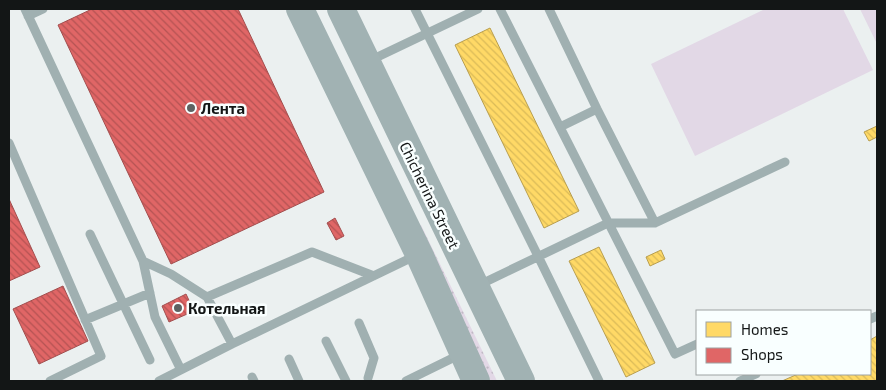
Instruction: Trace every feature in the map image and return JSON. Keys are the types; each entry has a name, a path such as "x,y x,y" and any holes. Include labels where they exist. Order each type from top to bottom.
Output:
{"main road":[{"path":"300,9 419,254 476,381"},
{"name":"Chicherina Street","path":"341,9 521,381"}],"lane":[{"path":"43,9 26,12 143,261 155,317 181,370"},
{"path":"415,9 598,381"},
{"path":"367,62 478,9"},
{"path":"500,9 675,354 696,344"},
{"path":"549,9 655,223"},
{"path":"560,127 597,109"},
{"path":"9,143 12,157 101,356 50,381"},
{"path":"475,287 608,223 655,223 785,162"},
{"path":"90,234 150,360"},
{"path":"207,297 312,252 374,276"},
{"path":"159,381 419,254"},
{"path":"143,261 171,274 207,297 232,344"},
{"path":"85,320 150,293"},
{"path":"359,323 374,358 366,380"},
{"path":"326,341 346,381"},
{"path":"406,381 463,352"},
{"path":"289,359 299,381"},
{"path":"739,381 754,375"}],"shaded area":[{"path":"765,9 843,9 873,70 695,156 651,64"},
{"path":"860,9 877,9 877,44"},
{"path":"421,225 497,381 488,381 414,229"}],"building: Homes":[{"path":"490,28 579,211 544,228 455,45"},
{"path":"877,126 877,137 869,141 864,132"},
{"path":"599,247 655,363 626,377 569,261"},
{"path":"661,250 665,259 650,266 646,257"},
{"path":"877,336 877,381 782,381 796,375 871,375 871,339"}],"building: Shops":[{"name":"Лента","path":"92,9 238,9 324,192 171,264 58,25"},
{"path":"9,199 40,267 9,281"},
{"path":"335,218 344,236 336,240 327,223"},
{"path":"63,286 88,341 39,364 13,309"},
{"name":"Котельная","path":"186,294 194,311 169,322 162,306"}],"place":[{"name":"Лента","path":"191,108"},
{"name":"Котельная","path":"178,308"}]}
